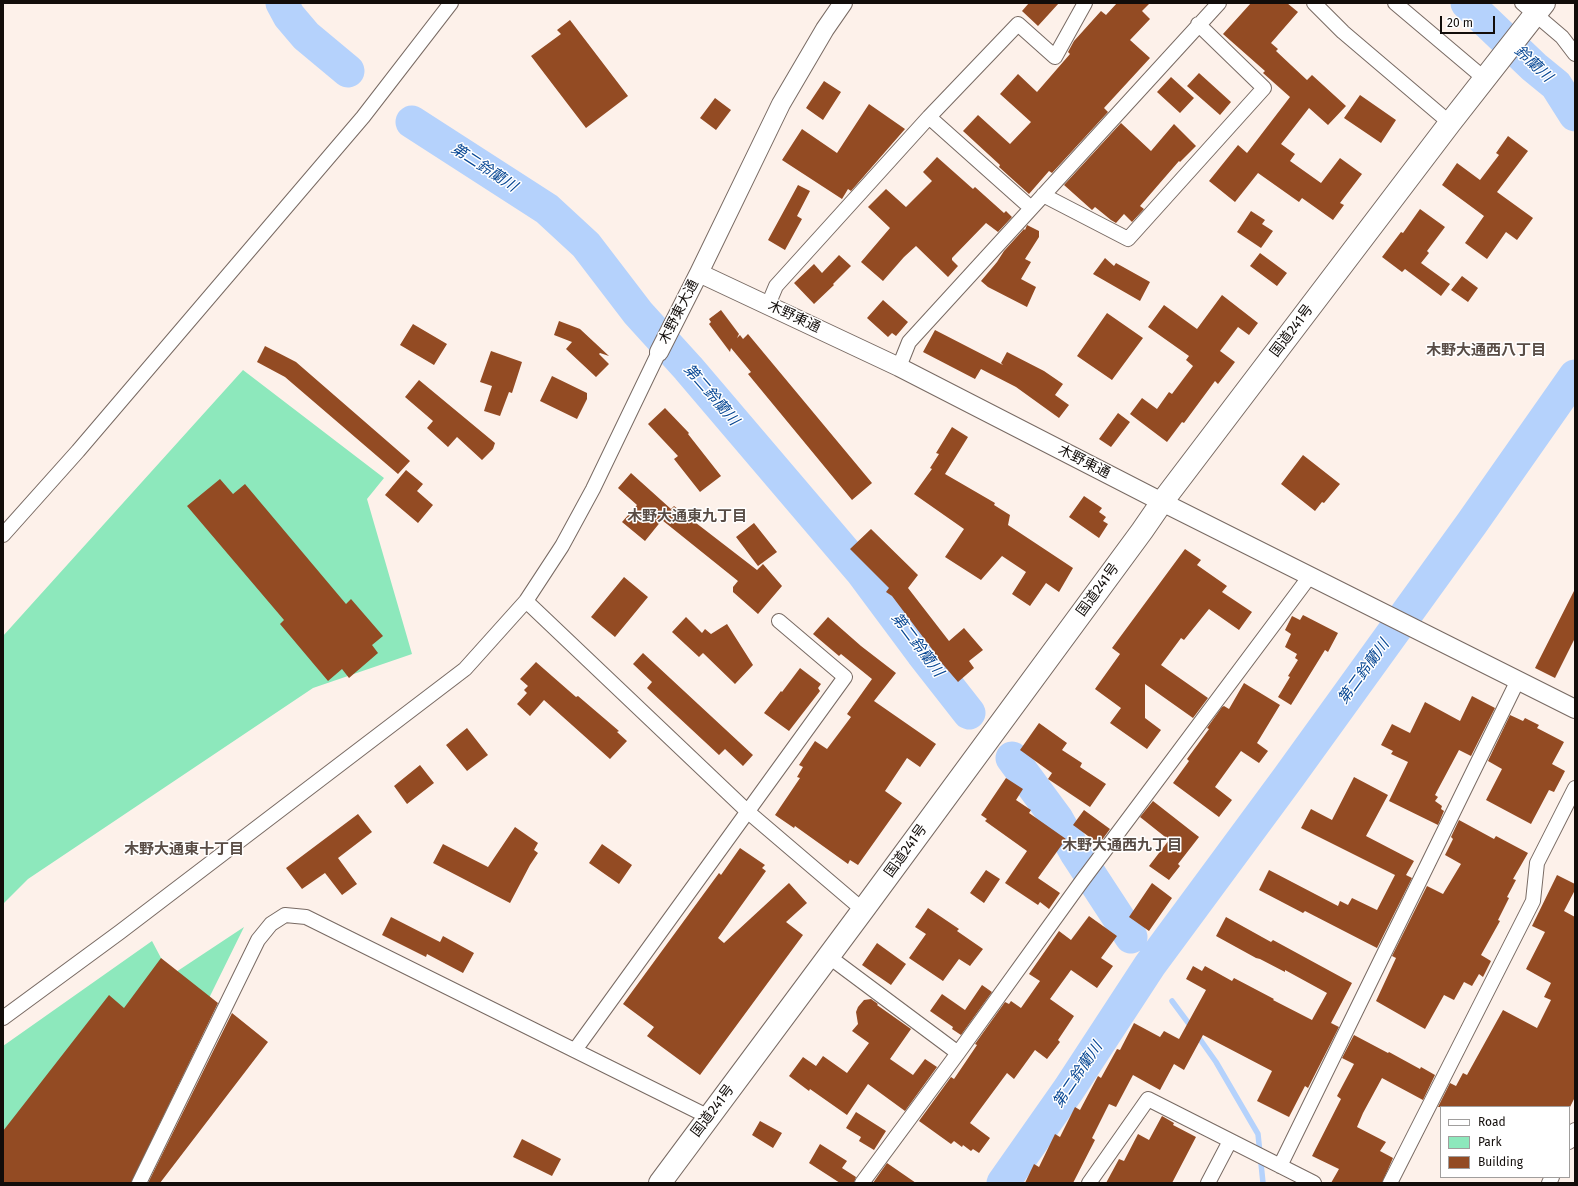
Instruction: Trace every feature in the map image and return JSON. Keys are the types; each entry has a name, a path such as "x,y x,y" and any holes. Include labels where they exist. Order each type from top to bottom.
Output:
{"highway":[{"name":"国道241号","path":"660,1183 863,910 1162,502 1450,123 1489,74 1532,12"}],"street":[{"path":"3,535 78,452 363,117 451,3"},
{"path":"699,273 781,104 825,29 843,3"},
{"path":"768,305 776,286 929,117 1018,24 1054,57 1085,3"},
{"path":"899,367 909,342 1218,3"},
{"path":"1314,3 1343,32 1450,123"},
{"path":"1395,3 1489,74"},
{"path":"1532,12 1562,37 1575,54"},
{"path":"1043,195 1128,239 1264,88 1198,24"},
{"path":"929,117 1030,208"},
{"name":"木野東通","path":"699,273 899,367 1162,502 1575,709"},
{"name":"木野東大通","path":"659,352 699,273"},
{"path":"3,1018 120,932 465,669 526,601 562,546 593,489 659,352"},
{"path":"862,1183 958,1053 1082,880 1310,576"},
{"path":"526,601 747,812 863,910"},
{"path":"575,1050 845,677 779,621"},
{"path":"1280,1166 1518,680"},
{"path":"1390,1183 1533,900 1537,864 1575,788"},
{"path":"139,1183 258,940 270,924 285,915 306,917 709,1117"},
{"path":"828,956 958,1053"},
{"path":"1089,1183 1148,1099 1314,1183"},
{"path":"1570,1140 1575,1130"},
{"path":"1208,1183 1230,1141"}],"green space":[{"path":"243,370 384,478 367,499 412,654 313,688 28,879 3,904 3,636"},
{"path":"244,927 118,1183 3,1183 3,1046 152,941 161,958 173,974"}],"building":[{"path":"1029,3 1059,3 1038,26 1022,11"},
{"path":"1117,3 1150,3 1142,11 1150,19 1130,40 1150,58 1104,108 1108,112 1052,173 1049,171 1029,194 963,131 978,115 1010,144 1031,122 1000,94 1018,74 1037,92 1070,54 1068,52 1074,41 1101,11 1106,15"},
{"path":"1251,3 1287,3 1298,12 1271,43 1278,49 1276,51 1307,80 1312,75 1346,106 1328,125 1309,108 1281,144 1295,154 1290,161 1321,183 1340,158 1362,174 1340,203 1344,205 1333,220 1302,198 1299,202 1258,173 1235,202 1209,181 1238,145 1247,153 1290,97 1263,73 1265,71 1223,34"},
{"path":"570,20 628,96 586,128 531,56 561,34 557,30"},
{"path":"1199,73 1231,102 1220,115 1187,86"},
{"path":"1171,77 1194,98 1180,113 1157,92"},
{"path":"824,81 841,92 823,120 806,108"},
{"path":"1360,95 1396,120 1381,143 1344,118"},
{"path":"715,98 731,110 716,130 700,118"},
{"path":"869,104 905,129 851,191 848,189 842,199 782,160 802,129 837,153"},
{"path":"1121,123 1151,151 1174,124 1196,146 1180,162 1179,161 1140,206 1144,209 1132,222 1124,214 1116,223 1095,207 1092,210 1064,185"},
{"path":"1508,136 1528,151 1497,192 1533,218 1517,240 1506,232 1487,259 1465,243 1484,216 1442,185 1457,163 1480,180 1499,155 1496,153"},
{"path":"937,157 973,189 975,187 1004,213 1006,211 1012,217 998,232 986,223 952,258 958,266 948,277 916,246 883,281 861,262 890,228 868,207 886,189 906,207 932,181 923,172"},
{"path":"798,185 810,191 797,216 802,219 785,250 768,240"},
{"path":"1420,209 1445,227 1427,251 1429,253 1421,263 1450,284 1441,296 1405,269 1402,272 1382,257 1401,232 1403,233"},
{"path":"1251,211 1265,220 1262,224 1273,231 1261,248 1237,232"},
{"path":"1027,225 1039,231 1039,237 1025,259 1031,262 1021,279 1036,287 1027,307 988,287 981,281 1004,251 1024,229 1025,230"},
{"path":"1260,253 1287,273 1277,286 1250,266"},
{"path":"839,255 851,266 814,304 794,283 814,264 822,273"},
{"path":"1105,258 1114,266 1116,263 1150,282 1140,301 1093,274"},
{"path":"1462,276 1478,288 1468,302 1451,290"},
{"path":"1222,295 1258,323 1249,335 1238,327 1220,351 1235,362 1218,384 1215,381 1184,423 1182,422 1167,442 1130,414 1142,398 1157,409 1169,392 1172,394 1193,366 1186,360 1189,356 1148,327 1164,305 1197,329"},
{"path":"883,300 908,322 896,336 892,333 888,337 867,318"},
{"path":"721,310 739,334 737,338 740,335 743,339 748,334 872,483 852,500 748,374 751,372 731,348 730,352 709,324 711,322 709,319"},
{"path":"1107,313 1143,338 1112,380 1077,356"},
{"path":"559,321 580,329 609,356 599,354 609,364 596,377 566,349 572,342 554,335"},
{"path":"413,324 447,344 434,365 400,345"},
{"path":"935,330 1003,365 1001,363 1007,352 1044,371 1063,384 1055,395 1069,405 1059,418 1016,387 981,369 975,379 923,352"},
{"path":"265,346 296,362 410,461 398,474 285,377 257,362"},
{"path":"491,351 522,362 512,393 509,392 500,416 484,411 492,386 480,382"},
{"path":"552,376 587,393 587,399 577,419 540,401"},
{"path":"419,380 495,443 493,449 482,460 457,437 448,447 427,428 433,421 405,397"},
{"path":"665,408 689,433 688,434 721,476 700,492 674,459 678,456 648,424"},
{"path":"1118,413 1130,422 1111,447 1099,439"},
{"path":"952,427 968,437 945,474 995,503 994,505 1010,515 1008,525 1073,568 1059,592 1046,583 1030,606 1012,594 1026,572 1002,556 981,580 945,557 964,529 914,494 932,469 930,468 939,454 936,453"},
{"path":"1303,455 1340,484 1315,511 1281,484"},
{"path":"406,470 423,484 417,491 433,505 418,523 385,495"},
{"path":"631,473 671,509 674,506 757,570 763,564 782,586 758,614 733,592 733,587 738,581 662,520 645,541 622,522 637,505 618,488"},
{"path":"220,479 233,494 245,484 346,604 351,599 383,636 372,645 378,653 349,678 342,669 328,681 280,624 284,620 187,506"},
{"path":"1084,496 1102,508 1099,512 1106,517 1103,521 1108,524 1099,538 1069,517"},
{"path":"754,523 777,552 758,566 736,537"},
{"path":"871,529 918,575 908,588 949,641 964,628 983,650 969,661 974,668 958,682 934,654 935,653 892,596 886,592 889,588 850,549"},
{"path":"1185,549 1201,560 1197,565 1227,586 1222,592 1252,612 1239,630 1209,609 1184,640 1181,638 1161,665 1208,698 1193,718 1145,684 1145,718 1161,730 1147,749 1110,723 1121,708 1095,689 1120,654 1112,648"},
{"path":"624,577 648,597 615,637 591,617"},
{"path":"1575,589 1575,638 1555,678 1535,668"},
{"path":"1303,615 1338,633 1328,652 1325,650 1291,705 1278,697 1298,660 1295,658 1297,654 1285,647 1291,634 1285,630 1292,616 1300,620"},
{"path":"686,617 702,633 705,629 711,634 727,624 753,665 735,684 703,653 699,657 672,632"},
{"path":"828,617 861,646 896,673 874,701 936,744 920,767 907,758 885,791 902,803 858,865 850,860 848,864 795,826 794,828 775,815 800,778 797,777 803,767 799,765 815,741 827,749 851,717 847,714 872,679 841,654 839,656 813,634"},
{"path":"643,653 753,755 743,766 725,749 719,755 647,688 652,682 633,664"},
{"path":"536,662 576,697 578,696 619,731 617,732 627,741 610,759 544,700 530,716 517,704 527,693 524,690 528,686 520,679"},
{"path":"800,668 821,684 818,688 820,691 789,731 764,713"},
{"path":"1244,683 1280,705 1257,743 1268,751 1259,763 1241,751 1215,787 1232,800 1219,817 1173,783 1189,761 1187,759 1209,729 1207,728 1222,707 1224,706 1229,709"},
{"path":"1472,696 1495,708 1471,756 1459,750 1435,795 1438,797 1435,801 1442,806 1441,809 1444,811 1438,825 1389,801 1408,762 1391,754 1393,751 1381,745 1392,724 1410,733 1425,702 1460,721"},
{"path":"1510,715 1523,721 1525,718 1539,725 1537,728 1564,742 1552,764 1565,771 1554,792 1549,790 1531,824 1486,800 1502,769 1488,761"},
{"path":"1039,723 1067,743 1062,750 1082,763 1080,767 1106,784 1090,807 1048,779 1052,773 1020,750"},
{"path":"467,728 488,755 467,771 446,745"},
{"path":"420,765 434,783 407,804 394,786"},
{"path":"1354,777 1388,795 1366,836 1414,861 1406,875 1412,878 1377,948 1305,911 1303,913 1259,890 1269,870 1338,906 1340,901 1348,905 1352,898 1377,910 1395,875 1301,828 1311,809 1332,820"},
{"path":"1006,778 1023,789 1016,800 1031,810 1029,813 1066,839 1038,878 1060,893 1049,909 1040,902 1038,905 1005,883 1027,851 985,821 987,819 981,815"},
{"path":"1153,801 1199,837 1178,864 1180,866 1169,880 1149,866 1169,840 1140,817"},
{"path":"1084,810 1110,829 1099,844 1073,825"},
{"path":"358,814 372,832 338,858 357,884 342,895 325,873 302,889 286,868"},
{"path":"1459,820 1494,839 1496,836 1528,853 1513,879 1516,880 1507,897 1509,898 1498,920 1500,921 1481,955 1491,961 1483,977 1479,974 1472,986 1464,982 1454,1000 1444,995 1425,1029 1376,1001 1396,958 1392,956 1427,886 1443,894 1461,864 1445,855 1453,839 1451,837"},
{"path":"515,827 538,843 534,850 538,853 510,903 433,863 443,844 488,867"},
{"path":"602,844 632,865 619,884 589,863"},
{"path":"740,848 765,865 762,868 766,871 718,938 724,943 789,883 807,903 786,922 803,935 700,1075 647,1036 654,1027 623,1004 719,873 721,875"},
{"path":"986,870 1000,879 984,903 970,893"},
{"path":"1557,875 1575,884 1575,890 1564,911 1575,917 1575,1097 1570,1107 1438,1107 1450,1083 1456,1086 1463,1073 1467,1075 1503,1010 1537,1028 1551,1000 1544,997 1551,983 1526,969 1545,932 1532,926"},
{"path":"1152,883 1172,898 1149,931 1129,917"},
{"path":"928,908 959,929 957,931 983,949 970,966 959,959 943,981 909,958 926,934 915,927"},
{"path":"1089,916 1117,936 1101,958 1113,966 1097,988 1071,970 1050,999 1074,1016 1058,1040 1060,1042 1047,1059 1035,1050 1014,1079 1007,1073 970,1123 990,1138 979,1153 973,1149 971,1151 963,1145 962,1147 954,1141 951,1144 919,1121 951,1077 954,1079 977,1045 975,1044 1005,1002 1009,1004 1011,1001 1021,1008 1040,981 1029,974 1059,931 1071,940"},
{"path":"391,917 440,942 443,936 474,953 463,973 427,954 426,957 382,935"},
{"path":"1226,917 1271,942 1273,940 1352,983 1331,1023 1339,1027 1308,1088 1305,1086 1289,1117 1257,1101 1272,1071 1203,1035 1184,1070 1174,1064 1160,1090 1133,1075 1116,1107 1109,1104 1092,1138 1095,1140 1073,1183 1025,1183 1034,1164 1039,1167 1055,1134 1060,1137 1075,1107 1080,1110 1098,1076 1101,1078 1117,1049 1120,1050 1134,1023 1160,1037 1164,1031 1179,1039 1206,990 1186,979 1193,966 1202,971 1205,966 1232,981 1234,978 1312,1020 1327,993 1285,970 1285,972 1256,958 1216,936"},
{"path":"877,943 906,964 891,985 862,965"},
{"path":"161,958 218,1003 131,1183 3,1183 3,1131 109,995 124,1008"},
{"path":"982,985 992,992 961,1035 952,1029 953,1027 930,1011 942,994 965,1010"},
{"path":"871,999 911,1029 890,1059 913,1075 925,1059 937,1067 905,1111 868,1084 847,1115 810,1089 809,1091 789,1076 803,1057 816,1066 823,1056 847,1073 869,1043 852,1031 858,1024 856,1012 858,1007 864,1000"},
{"path":"232,1013 268,1042 160,1183 148,1183"},
{"path":"1354,1035 1420,1069 1421,1067 1435,1075 1423,1100 1382,1078 1363,1113 1357,1127 1386,1142 1380,1151 1393,1158 1382,1183 1331,1183 1339,1169 1312,1156 1341,1099 1337,1096 1354,1064 1342,1058"},
{"path":"856,1112 886,1131 874,1150 859,1141 861,1137 846,1128"},
{"path":"1162,1116 1174,1123 1173,1125 1196,1137 1172,1183 1106,1183 1119,1159 1124,1161 1138,1134 1149,1140"},
{"path":"760,1121 782,1133 773,1148 752,1135"},
{"path":"522,1139 561,1159 552,1176 513,1157"},
{"path":"820,1144 847,1161 842,1168 856,1177 854,1183 840,1183 809,1163"},
{"path":"887,1163 916,1183 873,1183"}],"waterway":[{"name":"第二鈴蘭川","path":"282,3 289,16 306,36 348,71"},
{"name":"鈴蘭川","path":"1467,3 1534,67 1556,85 1575,115"},
{"name":"第二鈴蘭川","path":"412,122 547,209 586,245 638,313 688,368 861,571 969,713"},
{"name":"第二鈴蘭川","path":"1003,1183 1069,1089 1150,965 1288,778 1472,523 1575,376"},
{"name":"第二鈴蘭川","path":"1012,758 1057,819 1076,853 1131,937"},
{"name":"第二鈴蘭川","path":"1142,977 1149,981"},
{"path":"1172,1001 1192,1028"},
{"path":"1197,1035 1216,1062 1258,1134 1263,1183"}],"district":[{"name":"木野大通西八丁目","path":"1486,351"},
{"name":"木野大通東九丁目","path":"687,517"},
{"name":"木野大通西九丁目","path":"1122,846"},
{"name":"木野大通東十丁目","path":"184,850"}]}
